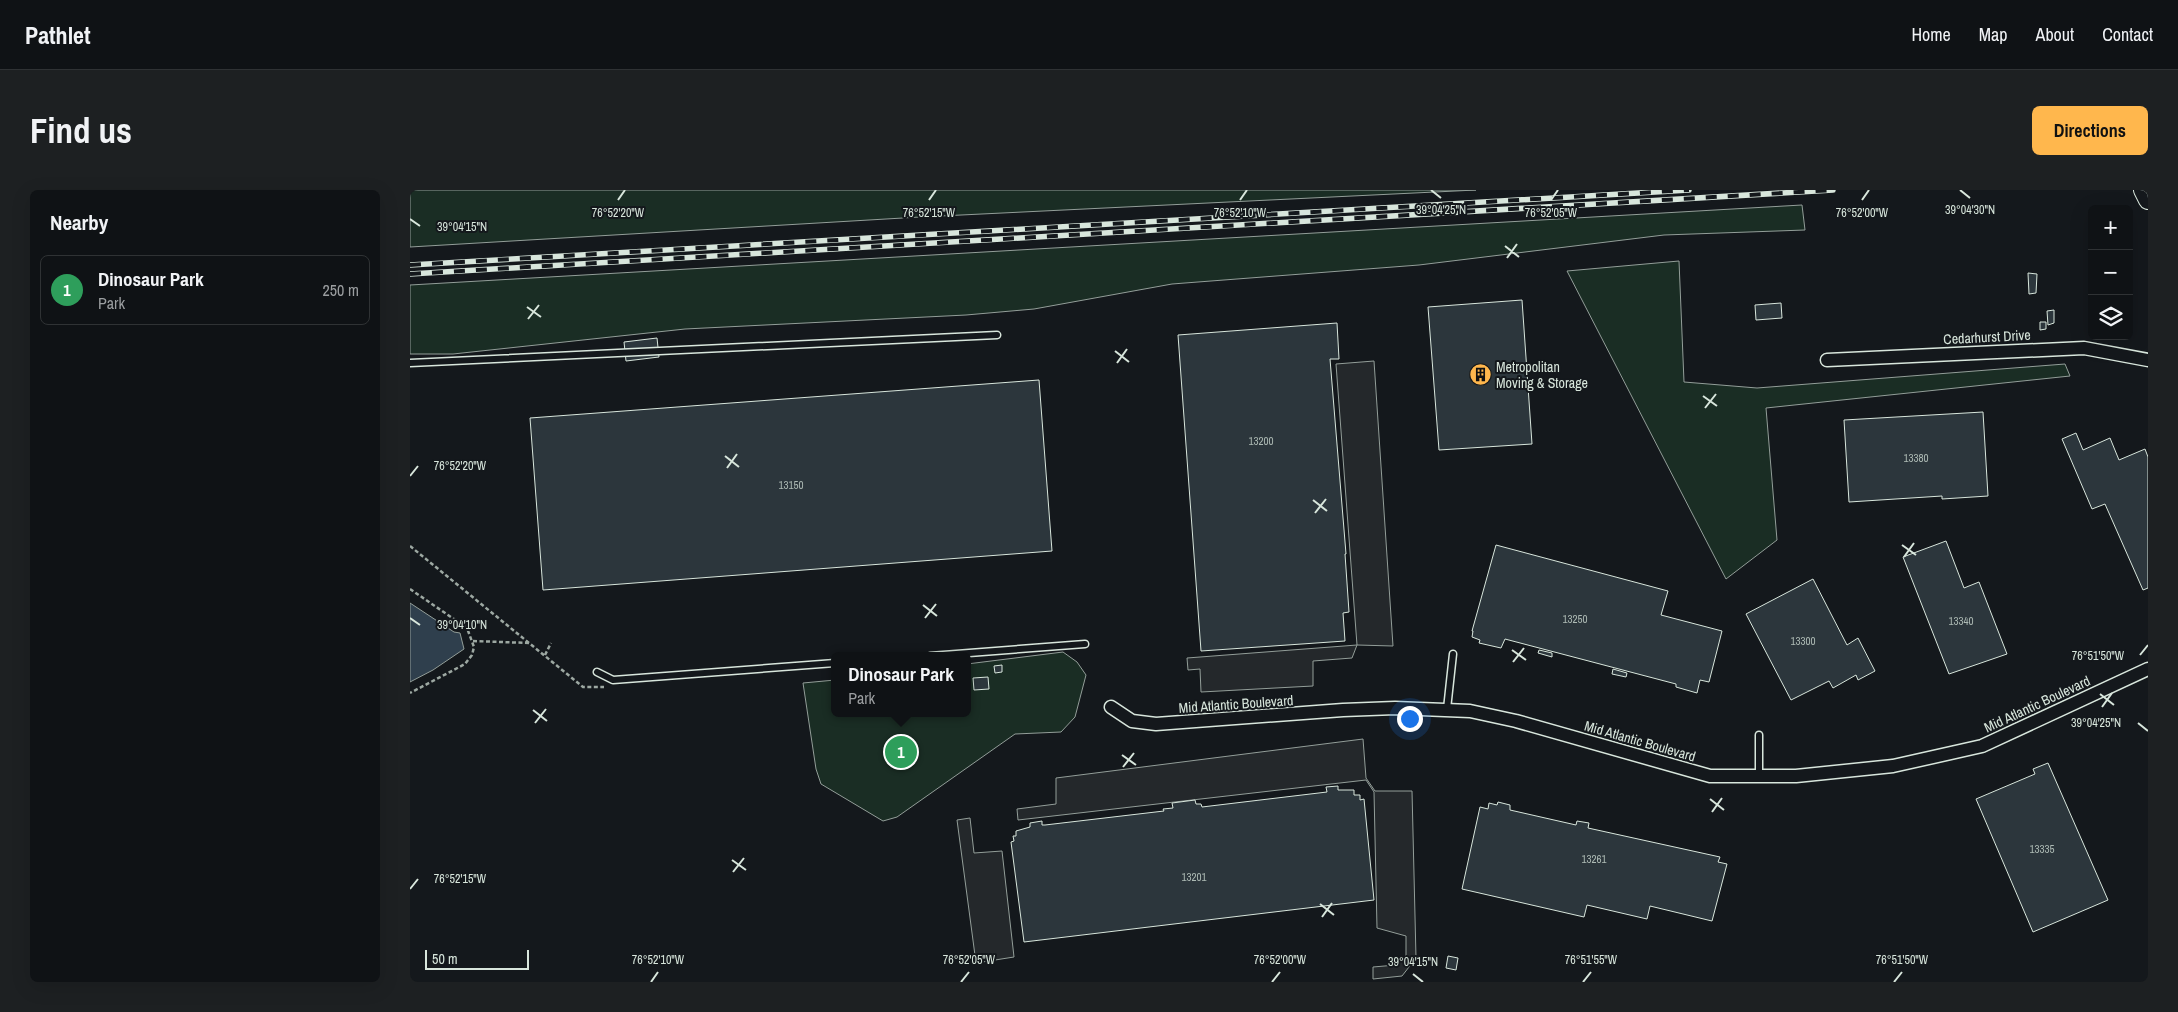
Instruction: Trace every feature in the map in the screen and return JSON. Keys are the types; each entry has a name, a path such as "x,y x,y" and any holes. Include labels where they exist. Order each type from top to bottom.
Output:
{"street":[{"path":"2143,190 2148,200"},
{"name":"Cedarhurst Drive","path":"1827,360 2084,348 2148,360"},
{"name":"Mid Atlantic Boulevard","path":"1111,707 1132,721 1156,724 1343,710 1447,709 1470,711 1516,721 1710,776 1796,776 1893,766 1982,746 2148,668"}],"lane":[{"path":"410,363 998,335"},
{"path":"971,653 1085,644"},
{"path":"1447,709 1454,654"},
{"path":"597,672 613,680 831,663"},
{"path":"1759,735 1759,776"}],"path":[{"path":"410,546 583,687 609,688"},
{"path":"410,590 467,628 473,641 472,655 465,664 410,693"},
{"path":"473,641 529,643"},
{"path":"545,655 551,643"}],"green space":[{"path":"410,190 1476,190 920,217 410,247"},
{"path":"1802,205 1805,230 1664,235 1419,265 1172,284 1034,309 966,315 685,329 453,354 410,354 410,285"},
{"path":"1679,261 1684,382 1757,388 2065,364 2070,376 1766,408 1777,540 1726,579 1567,271"},
{"path":"1063,652 1077,662 1086,675 1075,717 1061,732 1015,734 897,817 883,821 821,784 816,769 803,683 831,680 831,717 971,717 971,664"}],"shaded area":[{"path":"1374,361 1393,646 1357,645 1336,364"},
{"path":"1357,645 1352,658 1313,661 1313,686 1201,692 1200,669 1188,670 1187,658"},
{"path":"1363,739 1366,778 1375,791 1412,791 1416,958 1402,976 1373,979 1373,967 1396,965 1406,955 1406,936 1377,928 1374,792 1366,780 1018,820 1017,809 1056,804 1056,778"},
{"path":"970,818 974,853 1002,851 1014,957 976,963 957,820"}],"water":[{"path":"410,603 454,632 460,633 464,649 433,670 410,682"}],"building":[{"path":"2028,273 2037,274 2036,293 2029,294"},
{"name":"Metropolitan Moving & Storage","path":"1522,300 1532,444 1439,450 1428,307"},
{"path":"1781,303 1782,318 1756,320 1755,305"},
{"path":"2054,310 2054,323 2048,325 2047,311"},
{"path":"2040,322 2046,322 2046,329 2040,330"},
{"path":"1337,323 1339,359 1330,359 1346,554 1349,612 1343,613 1345,641 1201,651 1178,335"},
{"path":"657,338 659,357 626,361 624,342"},
{"path":"1039,380 1052,551 543,590 530,418"},
{"path":"1983,412 1988,496 1942,499 1942,496 1849,502 1844,420"},
{"path":"2076,433 2083,450 2110,438 2119,460 2145,449 2148,457 2148,588 2143,590 2105,504 2092,509 2062,439"},
{"path":"1946,541 1964,588 1979,582 2007,654 1949,674 1903,557"},
{"path":"1496,545 1668,591 1661,615 1722,631 1709,682 1700,680 1697,693 1676,687 1676,684 1505,639 1501,648 1479,643 1480,640 1472,637 1472,631"},
{"path":"1813,579 1847,645 1858,638 1875,671 1858,680 1856,675 1833,688 1829,681 1791,700 1746,614"},
{"path":"1539,650 1552,653 1552,657 1538,653"},
{"path":"1002,665 1002,672 995,673 994,666"},
{"path":"1613,669 1627,673 1626,677 1612,674"},
{"path":"988,677 989,689 974,690 973,678"},
{"path":"2048,763 2108,900 2033,932 1976,799 2035,774 2033,769"},
{"path":"1338,786 1338,790 1354,790 1354,795 1360,795 1360,800 1364,799 1374,900 1024,942 1011,842 1014,841 1013,836 1016,836 1016,831 1030,827 1030,823 1042,821 1042,825 1045,825 1164,811 1163,809 1173,808 1172,803 1195,800 1196,804 1201,804 1202,807 1327,792 1326,787"},
{"path":"1498,802 1510,805 1510,810 1576,825 1577,821 1589,823 1588,828 1720,857 1718,862 1727,864 1712,921 1650,906 1647,919 1587,905 1584,917 1462,889 1480,807 1488,809 1489,803 1497,805"},
{"path":"1448,956 1458,958 1456,970 1446,968"}],"railway":[{"path":"410,265 1689,190"},
{"path":"410,274 1833,190"}],"place":[{"name":"Metropolitan Moving & Storage","path":"1480,375"},
{"name":"Dinosaur Park","path":"901,752"}]}
